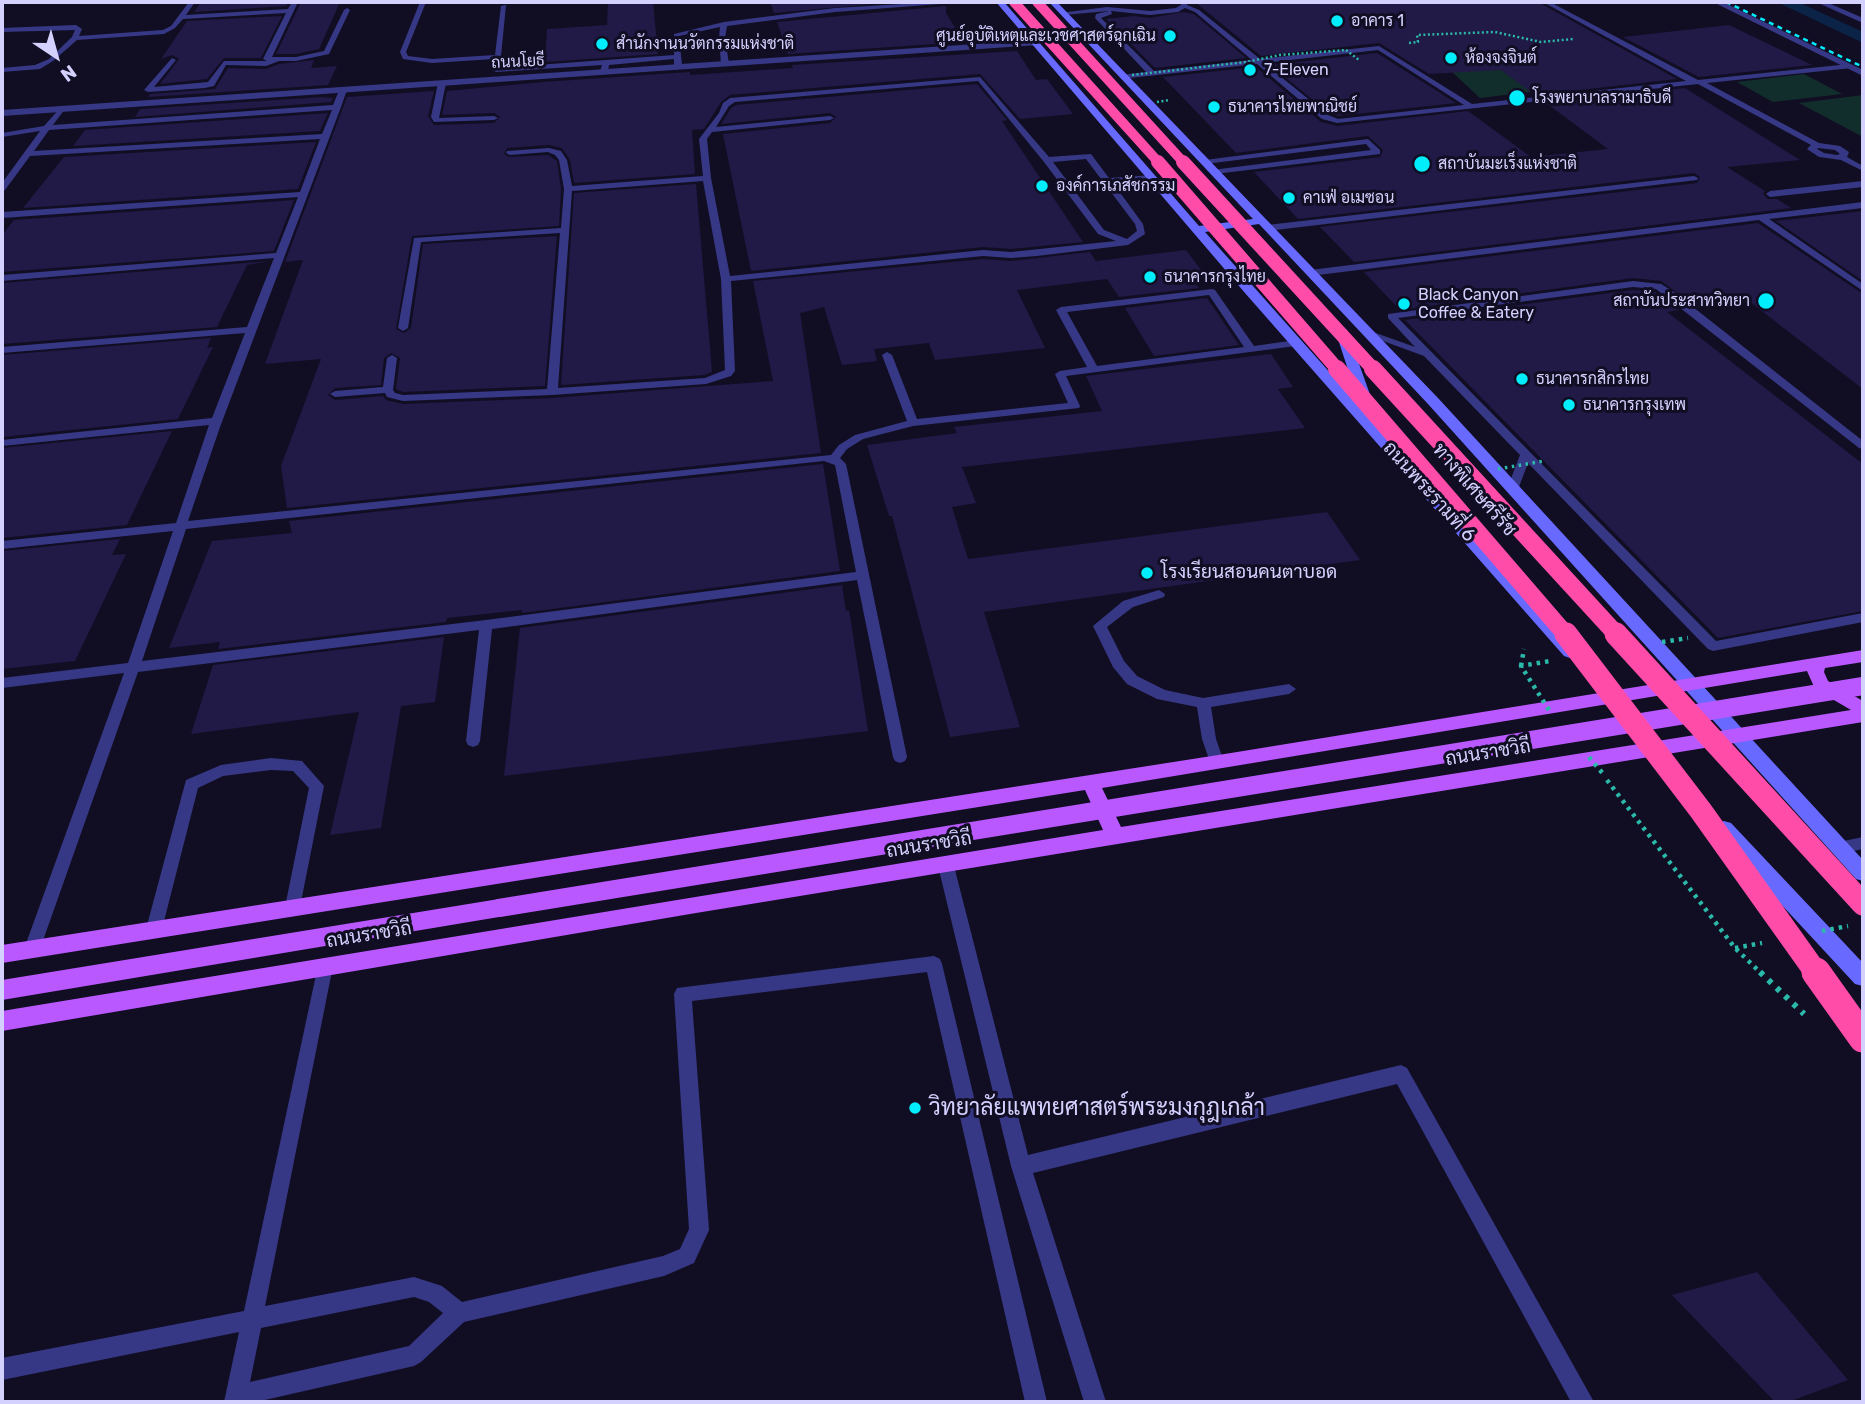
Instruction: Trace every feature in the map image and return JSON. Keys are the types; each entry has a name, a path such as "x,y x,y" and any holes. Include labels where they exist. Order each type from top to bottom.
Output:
{"highway":[{"name":"ทางพิเศษศรีรัช","path":"1014,2 1096,90 1571,640 1701,811 1863,1038"},
{"name":"ทางพิเศษศรีรัช","path":"1037,2 1863,904"}],"main road":[{"name":"ถนนพระรามที่ 6","path":"1000,2 1150,177 1608,697 1651,750 1863,977"},
{"path":"1058,8 1127,76 1369,334 1863,873"},
{"path":"1196,229 1265,224"},
{"path":"1326,291 1378,436"},
{"name":"ถนนราชวิถี","path":"2,954 1217,762 1863,656"},
{"path":"1819,663 1815,672 1821,685 1863,709"},
{"path":"2,990 1863,686"},
{"name":"ถนนราชวิถี","path":"2,1021 1863,715"},
{"path":"1090,782 1115,836"}],"street":[{"path":"1717,2 1863,73"},
{"path":"1820,2 1863,21"},
{"name":"ถนนโยธี","path":"2,113 442,83 496,75 678,62 725,64 1035,43"}],"lane":[{"path":"75,38 164,32 173,27 192,2"},
{"path":"276,60 267,58 295,2"},
{"path":"423,2 403,52 405,58 423,61 498,57"},
{"path":"678,62 676,35 679,33 724,24 835,10 963,2"},
{"path":"1058,8 1128,2"},
{"path":"1546,2 1689,80 1701,83 1817,145 1811,149 1816,154 1842,157 1863,169"},
{"path":"1116,3 1116,9 1125,11"},
{"path":"1058,8 1165,12 1184,4 1197,11 1325,117 1337,121 1849,66"},
{"path":"496,75 504,6"},
{"path":"172,60 148,90 211,84 224,63 266,64 276,60 327,53 348,9"},
{"path":"180,17 291,11"},
{"path":"1125,11 1098,15 1098,18 1152,74"},
{"path":"724,24 722,38 725,64"},
{"path":"2,30 79,29 75,38 51,60 37,67 2,70"},
{"path":"1127,76 1382,48 1469,105"},
{"path":"392,358 388,390 391,395 403,398 552,392 706,381 727,374 730,371 726,279 707,178 703,139 726,105 733,100 980,79 1047,160 1094,225 1107,236 1128,242"},
{"path":"442,83 435,117 438,120 494,118"},
{"path":"32,949 134,665 216,421 344,90"},
{"path":"2,135 47,128 337,107"},
{"path":"2,188 61,109"},
{"path":"709,130 830,118"},
{"path":"27,155 326,136"},
{"path":"1205,162 1368,141 1377,152 1216,172"},
{"path":"510,153 549,150 558,153 563,160 568,190 552,392"},
{"path":"726,279 983,253 1011,256 1128,242 1142,233 1139,224 1088,156 1047,160"},
{"path":"1107,181 1150,177"},
{"path":"568,190 707,178"},
{"path":"1265,224 1694,178"},
{"path":"1770,194 1863,184"},
{"path":"2,215 303,194"},
{"path":"1310,273 1863,205"},
{"path":"1760,217 1863,288"},
{"path":"403,328 417,240 563,230"},
{"path":"2,278 280,255"},
{"path":"1863,446 1671,294 1647,284 1391,316 1713,646 1863,618"},
{"path":"1093,368 1061,310 1212,292 1251,349"},
{"path":"2,350 251,330"},
{"path":"1369,334 1429,355"},
{"path":"834,459 843,447 859,437 912,423 1075,406 1060,374 1296,343"},
{"path":"887,355 912,423"},
{"path":"335,394 388,390"},
{"path":"2,443 216,421"},
{"path":"1513,489 1526,454"},
{"path":"2,545 834,459 840,464 900,757"},
{"path":"2,682 486,625 862,575"},
{"path":"1159,594 1128,604 1100,626 1118,664 1132,680 1162,695 1203,703 1289,689"},
{"path":"473,741 486,625"},
{"path":"1203,703 1209,739 1217,762"},
{"path":"155,929 191,784 221,771 271,764 297,765 317,786 293,907"},
{"path":"1840,848 1863,843"},
{"path":"946,866 1021,1166 1095,1402"},
{"path":"325,966 236,1399 414,1355 459,1313 664,1266 687,1256 699,1230 684,994 934,964 1036,1402"},
{"path":"1021,1166 1401,1074 1583,1402"},
{"path":"2,1368 414,1287 435,1293 459,1313"}],"path":[{"path":"1400,44 1418,42 1418,35 1495,32 1541,42 1608,36"},
{"path":"1258,60 1346,49"},
{"path":"1127,76 1247,62 1280,55 1346,49 1359,60"},
{"path":"1524,649 1521,666 1549,709"},
{"path":"1614,789 1735,948 1807,1017"}],"green space":[{"path":"1497,67 1571,87 1480,98 1451,71"},
{"path":"1804,74 1842,94 1773,102 1737,82"},
{"path":"1863,95 1863,137 1799,103"}],"building":[{"path":"201,2 289,2 286,6 194,12"},
{"path":"301,2 340,2 319,49 296,54 276,54"},
{"name":"สำนักงานนวัตกรรมแห่งชาติ","path":"608,2 653,2 658,54 545,62 547,29 607,25"},
{"path":"770,2 896,2 774,13"},
{"path":"1195,2 1538,2 1677,79 1535,95 1501,70 1429,74 1379,43 1261,56"},
{"path":"946,6 946,13 964,42 788,54 777,22"},
{"name":"ศูนย์อุบัติเหตุและเวชศาสตร์ฉุกเฉิน","path":"1183,12 1194,14 1246,58 1155,68 1106,19 1134,16 1150,18"},
{"path":"282,16 261,58 224,58 207,79 160,84 179,59 172,55 161,59 187,21"},
{"path":"1729,25 1812,65 1699,77 1623,37"},
{"path":"1017,51 1036,80 1047,79 1073,114 1020,119 980,74 730,95 721,102 704,129 692,130 695,174 574,183 570,160 562,148 549,145 507,148 504,154 509,157 548,155 557,161 561,189 559,226 412,236 396,329 404,333 411,328 423,244 557,236 545,386 403,392 396,389 400,358 391,353 384,358 381,385 335,388 328,395 335,400 383,396 386,400 403,404 552,398 773,381 753,281 983,259 1011,261 1090,252 1106,277 1096,261 1186,250 1207,278 1193,279 1199,288 1119,297 1107,279 1017,290 1045,348 935,360 929,343 874,349 877,361 842,365 824,307 800,313 821,453 287,508 281,466 321,359 265,364 303,260 285,262 347,97 434,91 428,116 434,125 494,123 500,117 494,113 442,115 447,91 543,82 690,72 690,75 793,68 792,65"},
{"path":"1377,53 1456,103 1338,116 1329,113 1270,65"},
{"path":"314,60 311,68 337,66 328,85 148,97 150,94 215,89 228,68 266,69 279,64"},
{"path":"1256,67 1321,122 1337,126 1468,111 1531,157 1608,149 1546,103 1685,88 1800,160 1727,167 1765,191 1763,194 1768,199 1777,199 1791,208 1354,262 1320,227 1697,183 1700,177 1694,173 1298,219 1254,172 1380,157 1383,150 1368,136 1236,153 1163,77"},
{"path":"977,84 1007,120 1002,121 1083,242 1011,249 983,247 751,271 723,134 830,123 836,117 830,113 721,124 731,108 736,105"},
{"path":"333,98 331,102 135,117 140,109"},
{"path":"328,113 320,131 73,146 85,130"},
{"path":"316,142 298,189 23,208 64,157"},
{"path":"696,184 712,372 704,375 561,385 574,193"},
{"path":"294,200 274,251 2,272 2,235 14,220"},
{"path":"1863,211 1863,281 1776,221"},
{"path":"1758,223 1863,294 1863,389 1750,302 1698,308 1661,281 1633,278 1400,310 1364,272"},
{"path":"270,261 247,265 217,327 2,344 2,283"},
{"path":"1633,290 1655,292 1679,310 1667,312 1863,464 1863,611 1718,638 1405,320"},
{"path":"1207,298 1239,345 1154,356 1125,308"},
{"path":"211,338 207,348 213,347 178,419 2,437 2,355"},
{"path":"1271,354 1293,387 1278,389 1305,428 962,467 976,503 952,507 968,559 1327,512 1360,560 984,612 1020,727 950,737 892,516 889,516 867,445 957,433 954,427 1102,411 1086,376"},
{"path":"172,431 127,525 2,538 2,448"},
{"path":"823,464 840,571 522,613 522,610 447,618 446,622 218,649 220,642 169,648 212,541 292,533 289,521"},
{"path":"120,539 112,555 126,554 75,661 2,669 2,551"},
{"path":"842,585 846,611 849,610 868,731 504,776 520,628"},
{"path":"444,637 435,702 401,706 381,828 330,835 359,712 191,734 213,665"},
{"path":"1757,1272 1848,1380 1788,1402 1775,1402 1672,1295"}],"waterway":[{"path":"1785,2 1863,38"}],"railway":[{"path":"1726,2 1863,67"}],"place":[{"name":"อาคาร 1","path":"1337,21"},
{"name":"ศูนย์อุบัติเหตุและเวชศาสตร์ฉุกเฉิน","path":"1170,36"},
{"name":"สำนักงานนวัตกรรมแห่งชาติ","path":"602,44"},
{"name":"ห้องจงจินต์","path":"1451,58"},
{"name":"7-Eleven","path":"1250,70"},
{"name":"โรงพยาบาลรามาธิบดี","path":"1517,98"},
{"name":"ธนาคารไทยพาณิชย์","path":"1214,107"},
{"name":"สถาบันมะเร็งแห่งชาติ","path":"1422,164"},
{"name":"องค์การเภสัชกรรม","path":"1042,186"},
{"name":"คาเฟ่ อเมซอน","path":"1289,198"},
{"name":"ธนาคารกรุงไทย","path":"1150,277"},
{"name":"สถาบันประสาทวิทยา","path":"1766,301"},
{"name":"Black Canyon Coffee & Eatery","path":"1404,304"},
{"name":"ธนาคารกสิกรไทย","path":"1522,379"},
{"name":"ธนาคารกรุงเทพ","path":"1569,405"},
{"name":"โรงเรียนสอนคนตาบอด","path":"1147,573"},
{"name":"วิทยาลัยแพทยศาสตร์พระมงกุฎเกล้า","path":"915,1108"}]}
